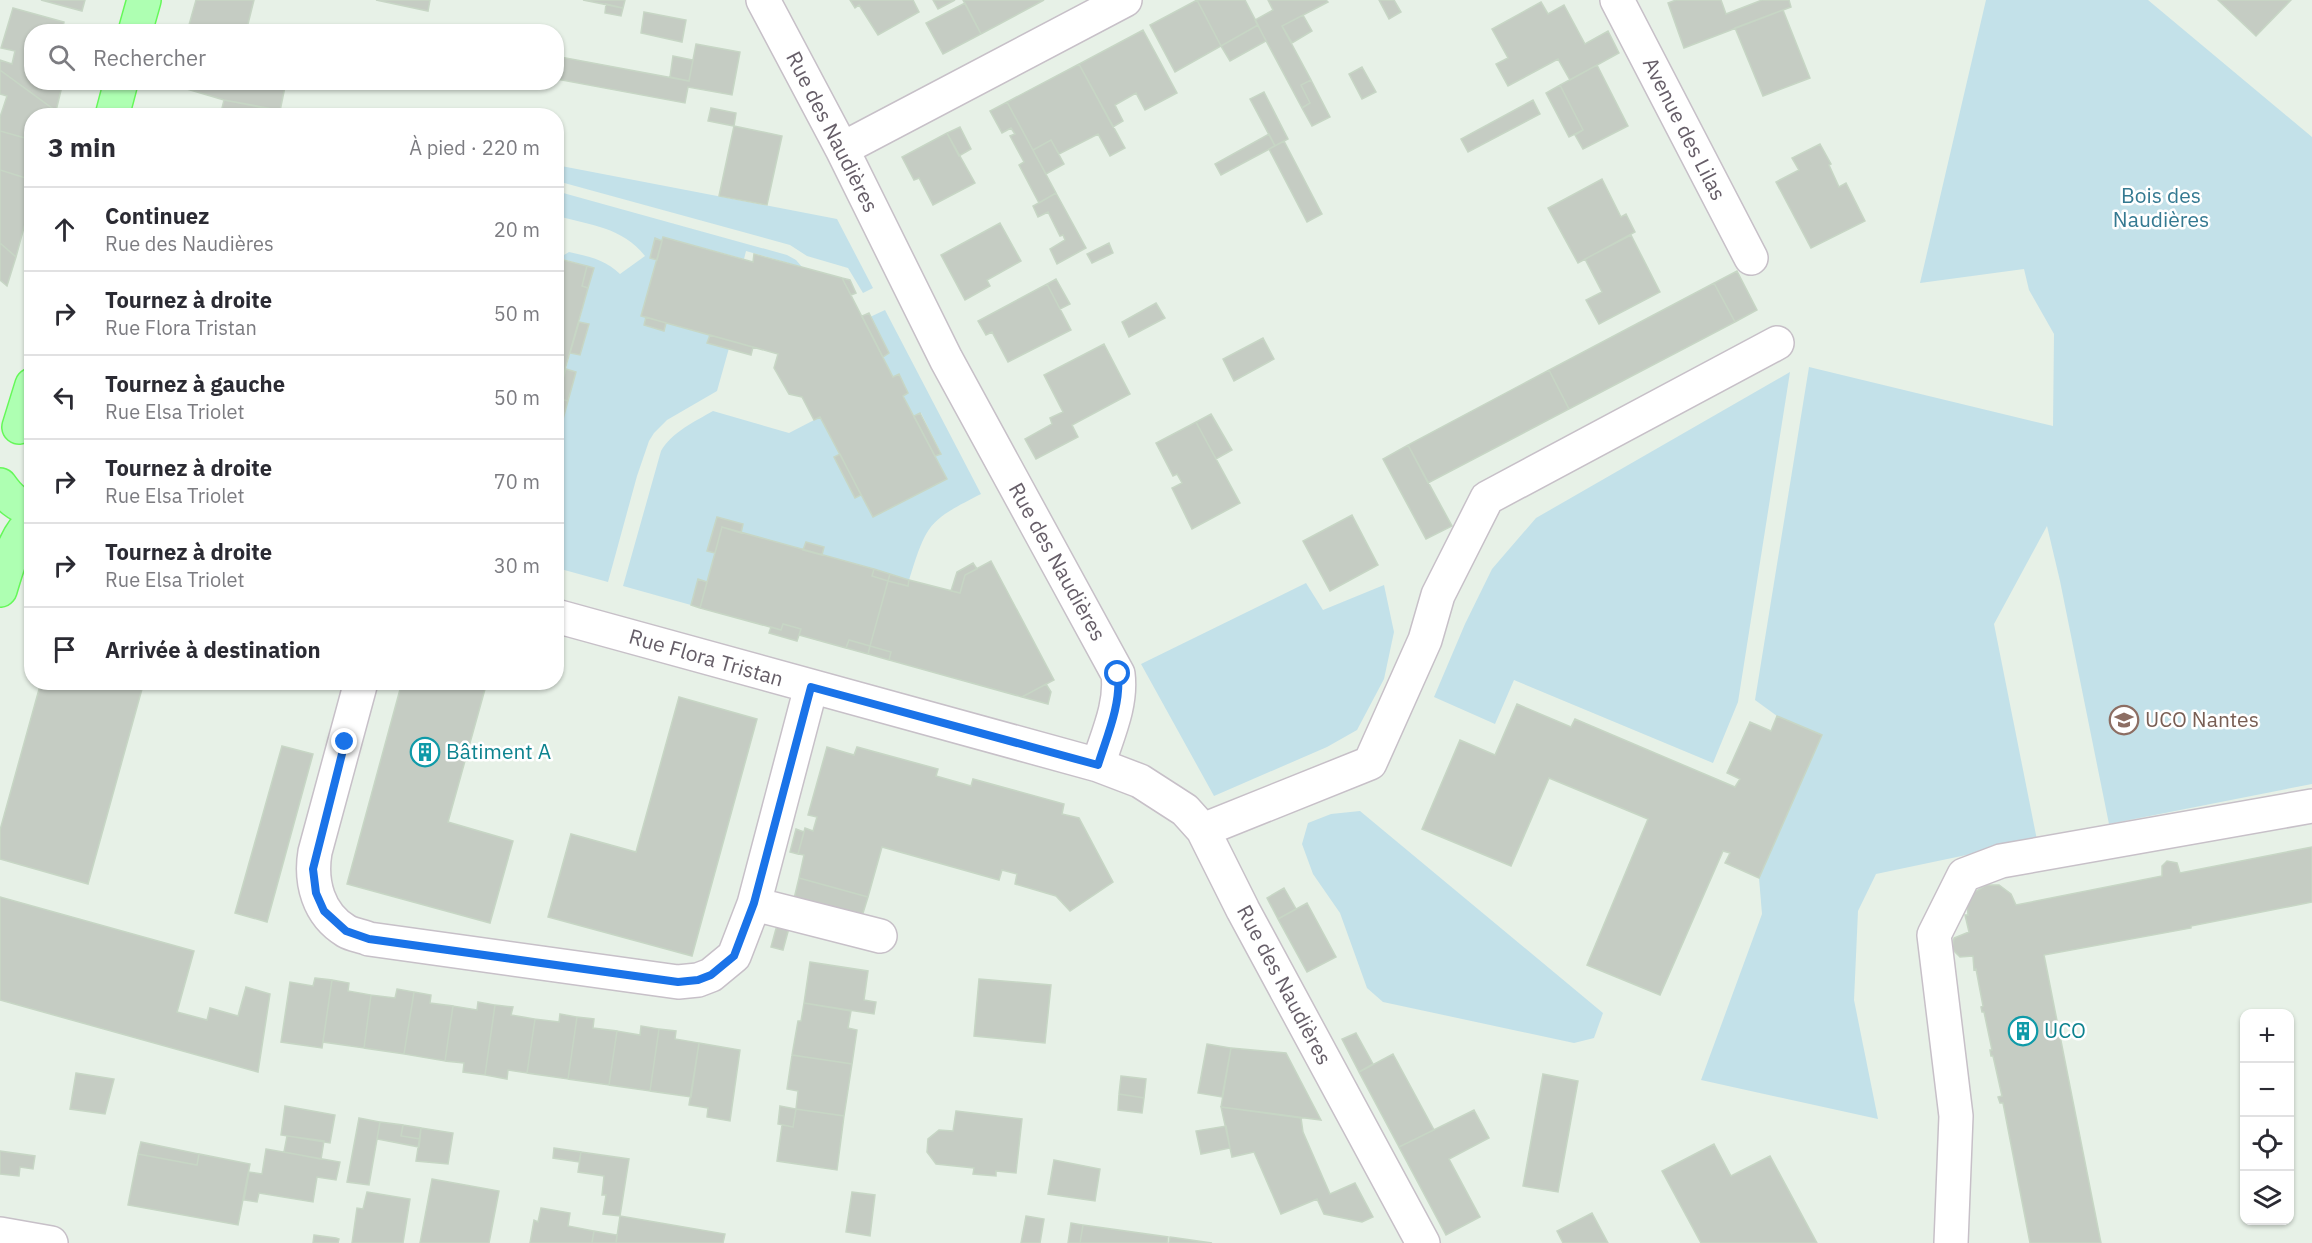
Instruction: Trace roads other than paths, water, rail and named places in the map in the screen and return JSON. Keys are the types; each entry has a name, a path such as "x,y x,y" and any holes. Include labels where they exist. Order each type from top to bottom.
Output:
{"main road":[{"path":"137,24 144,0"},
{"path":"114,108 119,90"},
{"path":"17,432 24,410"},
{"path":"0,485 8,496 24,508"},
{"path":"0,590 12,552 24,530"}],"street":[{"name":"Rue des Naudières","path":"763,0 842,150 946,358 1118,674 1120,688 1098,765 1140,780 1185,810 1203,830 1243,910 1424,1243"},
{"path":"842,150 1125,0"},
{"name":"Avenue des Lilas","path":"1617,0 1751,258"},
{"path":"1203,830 1370,763 1425,640 1438,595 1487,498 1777,343"},
{"name":"Rue Flora Tristan","path":"564,618 1098,765"},
{"path":"359,690 315,852 313,869 316,893 324,911 346,931 369,939 678,982 698,980 711,975 734,956 754,903 811,687"},
{"path":"1951,1243 1956,1116 1934,935 1964,875 2001,861 2312,806"},
{"path":"754,903 880,936"},
{"path":"0,1234 51,1243"}],"place":[{"name":"UCO Nantes","path":"2124,720"},
{"name":"Bâtiment A","path":"425,752"},
{"name":"UCO","path":"2023,1031"}],"park label":[{"name":"Bois des Naudières","path":"2161,208"}]}
